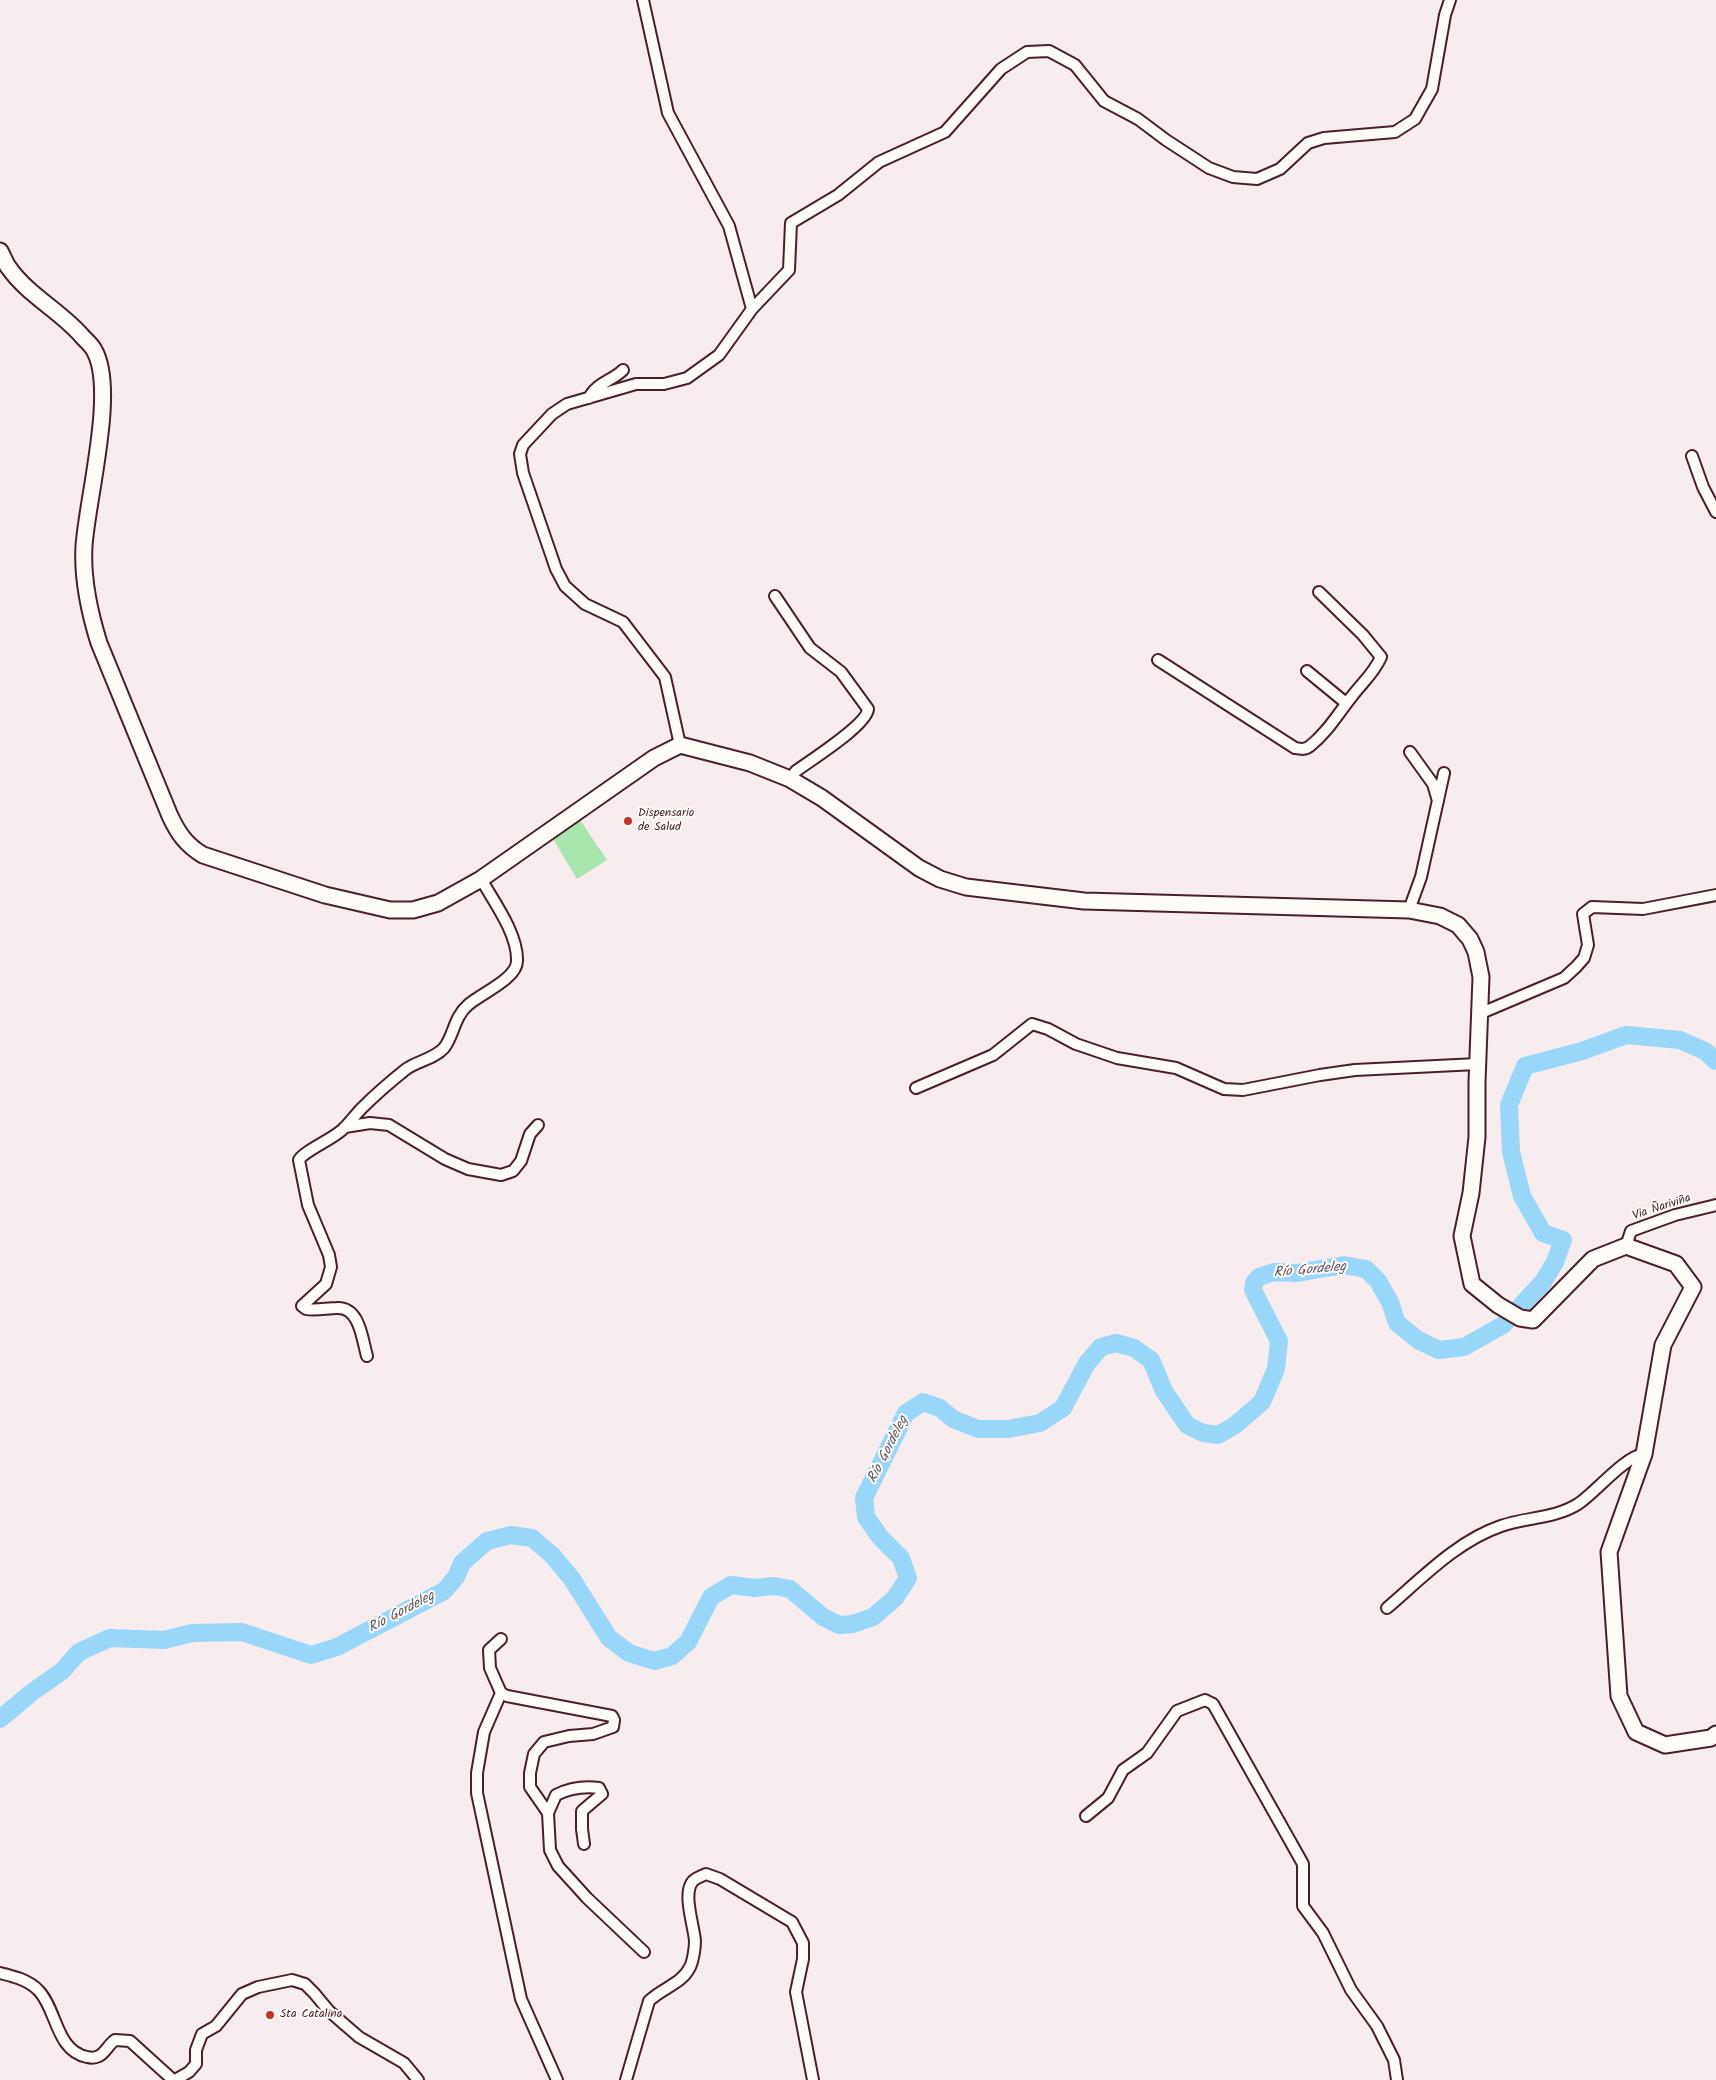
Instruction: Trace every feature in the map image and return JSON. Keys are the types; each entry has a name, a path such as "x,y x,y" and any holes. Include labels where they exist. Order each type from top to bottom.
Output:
{"street":[{"path":"643,0 668,113 729,226 752,309"},
{"path":"680,745 666,677 623,622 585,604 565,586 556,569 523,473 520,454 526,442 552,414 567,404 636,384 664,384 687,378 719,355 752,309 789,270 791,223 838,195 879,162 945,132 1001,69 1027,52 1049,51 1075,64 1104,101 1138,119 1209,168 1233,177 1257,179 1280,169 1308,143 1324,138 1395,132 1415,119 1432,89 1445,15 1450,0"},
{"path":"0,251 9,268 25,285 73,325 94,349 101,368 102,415 84,546 87,596 99,643 170,816 181,838 202,855 325,896 390,910 413,910 438,903 481,879 654,758 680,745 750,763 790,779 822,798 919,868 940,879 966,887 1084,901 1409,910 1440,916 1458,925 1470,939 1476,952 1481,977 1477,1064 1478,1137 1471,1193 1462,1236 1472,1284 1520,1318 1533,1320 1593,1259 1626,1246 1676,1264 1693,1287 1663,1344 1644,1454 1609,1552 1619,1696 1636,1732 1665,1744 1711,1738 1716,1734"},
{"path":"589,398 592,391 598,386 623,370"},
{"path":"1692,456 1703,487 1716,512"},
{"path":"1158,660 1295,748 1302,750 1308,748 1333,722 1346,703 1376,669 1381,657 1363,635 1319,592"},
{"path":"775,596 810,648 841,672 868,709 864,719 856,728 796,771 790,779"},
{"path":"1307,672 1346,703"},
{"path":"1410,752 1433,784 1438,802"},
{"path":"1409,910 1421,877 1444,773"},
{"path":"367,1356 355,1317 349,1310 336,1308 306,1310 302,1306 326,1284 331,1266 329,1255 308,1205 299,1160 304,1153 328,1141 345,1127 362,1108 406,1069 433,1056 443,1048 459,1014 469,1004 498,985 514,970 517,963 510,930 481,879"},
{"path":"1479,1014 1564,978 1576,967 1584,958 1588,946 1583,914 1592,907 1643,909 1716,895"},
{"path":"916,1088 993,1055 1032,1024 1048,1029 1076,1044 1117,1058 1176,1068 1224,1089 1243,1090 1320,1074 1355,1070 1477,1064"},
{"path":"345,1127 370,1123 389,1125 445,1159 468,1170 501,1175 513,1171 521,1161 530,1134 538,1125"},
{"name":"Via Ñariviña","path":"1626,1246 1631,1231 1675,1215 1716,1205"},
{"path":"1388,1608 1456,1550 1502,1525 1539,1518 1577,1504 1638,1455 1644,1454"},
{"path":"501,1639 489,1650 490,1668 501,1693 562,1708 612,1716 614,1720 613,1727 593,1734 569,1736 544,1742 534,1754 530,1787 548,1813"},
{"path":"501,1693 484,1732 477,1772 476,1793 521,2000 557,2080"},
{"path":"1086,1816 1108,1798 1123,1770 1147,1753 1177,1712 1205,1700 1213,1704 1303,1864 1303,1906 1323,1933 1351,1990 1377,2026 1394,2060 1397,2080"},
{"path":"584,1844 582,1811 602,1794 599,1788 570,1788 556,1795 548,1813 550,1850 558,1866 587,1898 644,1952"},
{"path":"626,2080 649,2001 658,1992 681,1980 690,1967 695,1942 688,1898 689,1887 693,1880 706,1874 720,1879 792,1922 803,1942 803,1959 796,1992 813,2080"},
{"path":"0,1973 24,1981 38,1989 47,2001 58,2030 65,2042 82,2056 92,2058 98,2056 115,2040 130,2041 174,2080 190,2072 196,2064 196,2050 202,2034 216,2026 242,1994 258,1987 292,1980 304,1984 314,1992 329,2011 359,2037 404,2063 418,2080"}],"green space":[{"path":"580,820 607,860 577,879 552,837"}],"waterway":[{"name":"Río Gordeleg","path":"0,1719 31,1693 62,1671 79,1652 110,1638 164,1640 192,1633 242,1632 311,1655 337,1647 444,1591 456,1577 462,1563 487,1541 511,1535 532,1538 552,1555 572,1579 609,1638 629,1653 654,1661 672,1656 688,1642 711,1597 731,1585 755,1588 774,1586 790,1589 823,1617 839,1625 853,1624 873,1617 895,1598 908,1578 901,1558 880,1537 866,1517 864,1498 906,1413 923,1402 940,1408 953,1419 978,1429 1008,1429 1040,1423 1063,1408 1087,1363 1101,1347 1116,1343 1134,1348 1151,1360 1164,1391 1187,1425 1203,1433 1218,1435 1234,1426 1262,1402 1276,1369 1279,1341 1253,1290 1254,1283 1259,1277 1274,1272 1297,1273 1344,1265 1366,1269 1378,1281 1390,1302 1397,1323 1418,1340 1439,1350 1464,1347 1503,1325 1543,1282 1555,1262 1563,1240 1543,1233 1522,1196 1511,1152 1509,1105 1525,1066 1582,1051 1626,1035 1680,1040 1705,1051 1716,1061"}],"place":[{"name":"Dispensario de Salud","path":"628,821"},
{"name":"Sta Catalina","path":"270,2015"}]}
